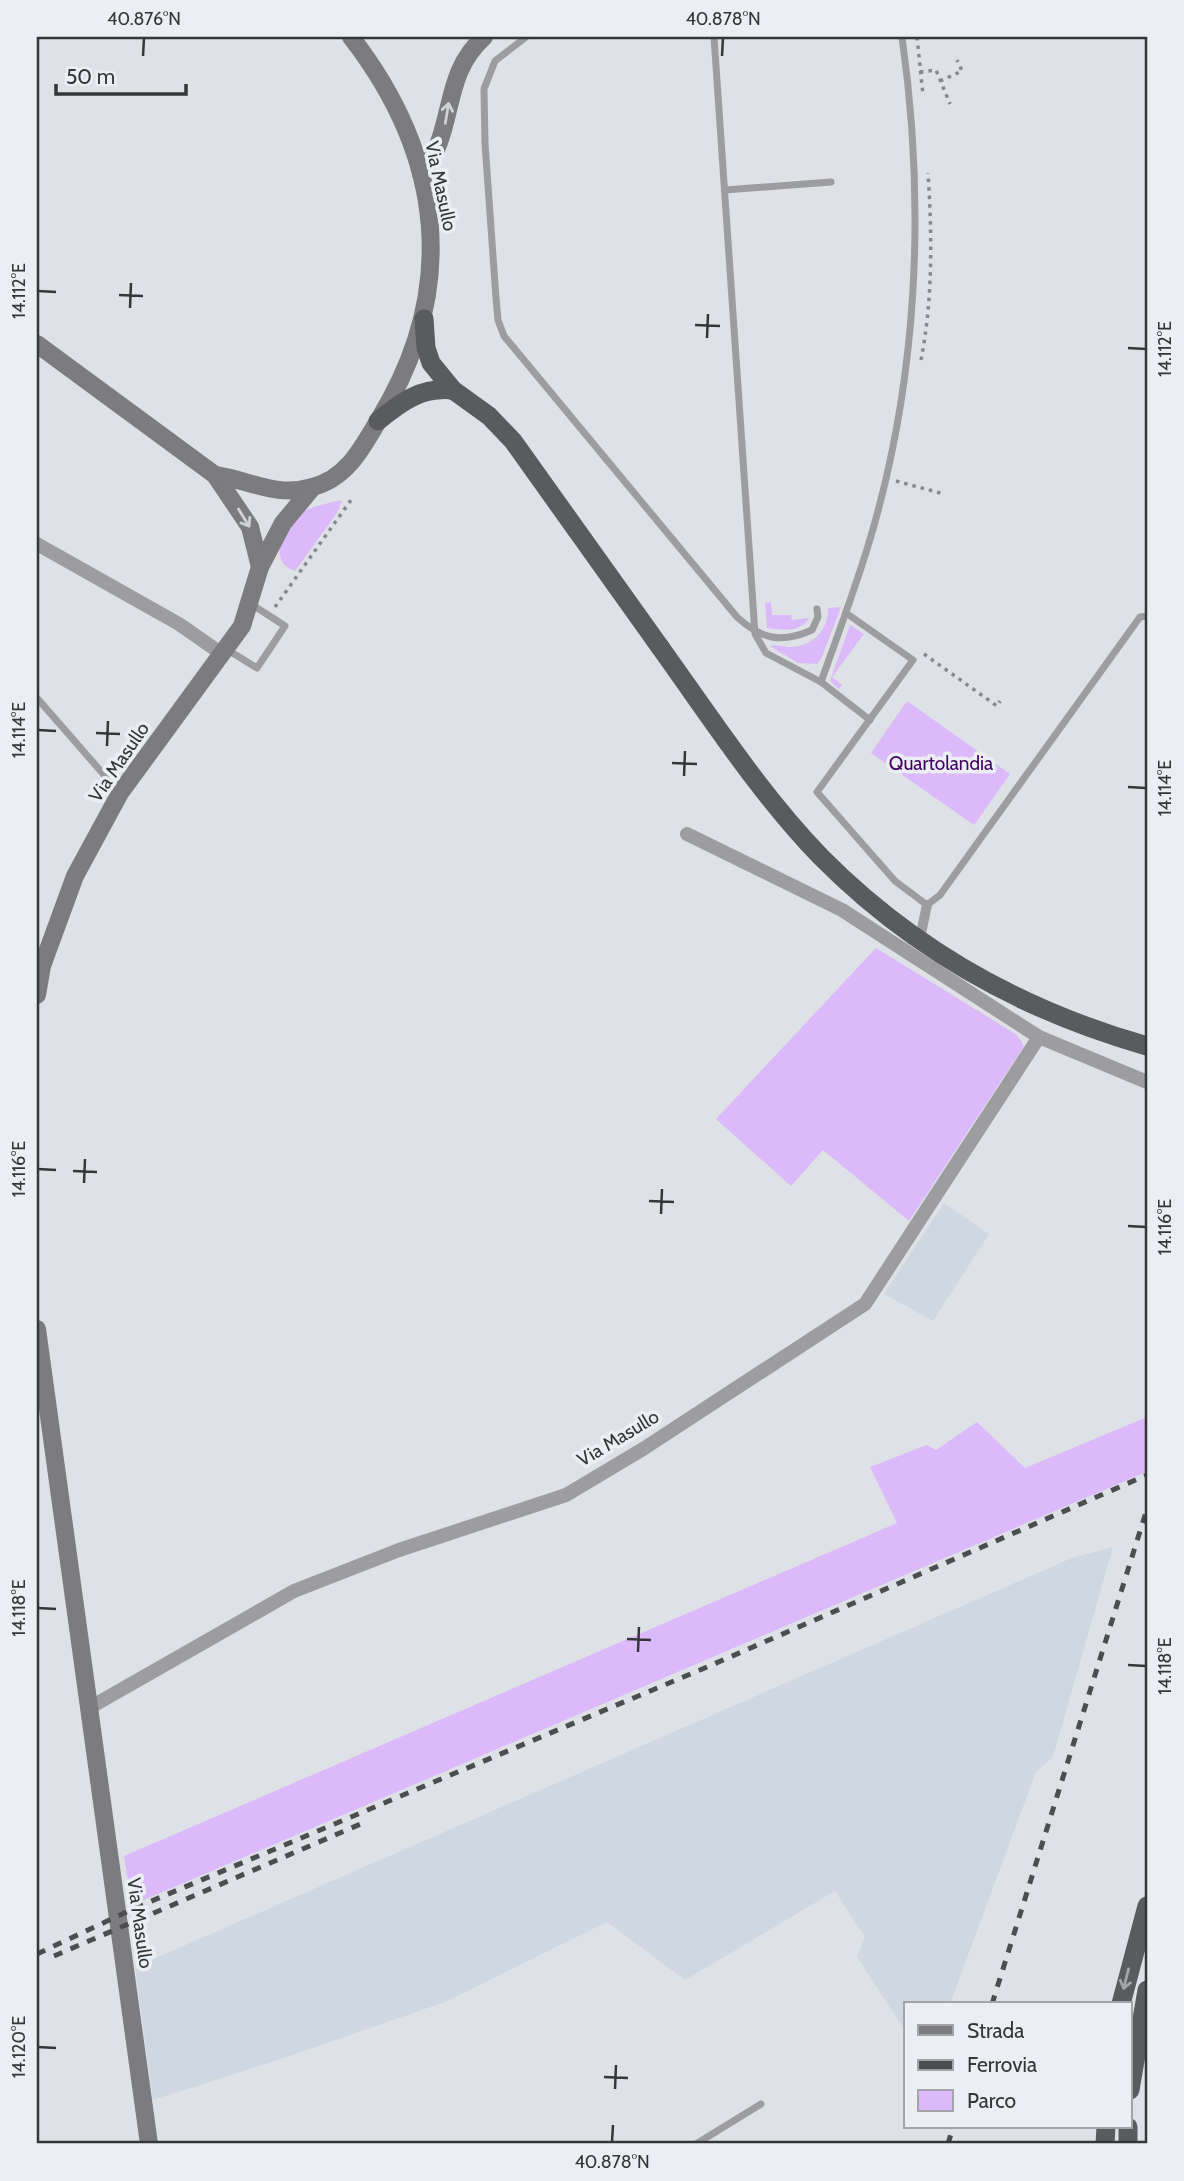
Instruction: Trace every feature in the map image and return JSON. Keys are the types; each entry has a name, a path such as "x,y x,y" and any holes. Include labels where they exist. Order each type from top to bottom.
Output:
{"highway":[{"path":"424,319 430,363 453,390 489,416 513,441 772,800 821,857 882,912 951,962 1006,993 1088,1030 1147,1046"},
{"path":"378,421 411,397 428,390 453,390"},
{"path":"1122,2002 1147,1906"},
{"path":"1132,2078 1147,1990"}],"main road":[{"name":"Via Masullo","path":"37,995 42,966 75,876 120,793 242,626 260,567 283,523 313,488 343,472 378,421 406,369 424,319 432,269 432,242 421,174 394,102 351,37"},
{"path":"421,174 435,158 444,135 450,96 458,71 484,37"},
{"name":"Via Masullo","path":"37,344 215,475 250,527 260,567"},
{"name":"Via Masullo","path":"215,475 261,488 313,488"},
{"name":"Via Masullo","path":"37,1329 44,1426 89,1708 149,2144"}],"street":[{"path":"37,544 224,651"},
{"path":"687,834 842,910 915,960 1039,1037 1147,1082"},
{"path":"915,960 927,905"},
{"name":"Via Masullo","path":"89,1708 294,1591 399,1550 566,1495 643,1449 864,1304 1039,1037"}],"lane":[{"path":"526,37 495,61 488,74 483,105 497,309 504,336 737,617 755,635 766,653 821,682 870,720"},
{"path":"714,37 755,635"},
{"path":"821,682 869,545 888,466 912,307 915,189 902,37"},
{"path":"724,191 831,182"},
{"path":"224,651 257,668 285,626 250,604"},
{"path":"755,635 795,638 812,630 818,617 817,609"},
{"path":"846,613 913,660 817,792 895,881 927,905 940,895 1140,617 1147,616"},
{"path":"37,698 120,793"},
{"path":"696,2144 761,2104"}],"path":[{"path":"917,37 923,97"},
{"path":"940,81 962,71 957,60"},
{"path":"907,73 936,70 950,104"},
{"path":"919,370 926,331 931,239 927,162"},
{"path":"893,494 898,472"},
{"path":"896,481 944,494"},
{"path":"269,616 351,500"},
{"path":"917,649 998,706 1000,701"}],"shaded area":[{"path":"944,1203 989,1234 933,1321 884,1294"},
{"path":"1113,1547 1053,1757 1036,1772 951,2002 904,2002 904,2029 857,1957 865,1937 835,1891 685,1980 607,1922 445,2002 153,2100 135,1967 1072,1558"}],"green space":[{"path":"342,500 337,513 295,571 286,567 281,560 280,544 293,520 309,509"},
{"path":"771,602 772,615 791,615 792,620 809,618 796,628 767,628 765,603"},
{"path":"841,607 817,664 798,663 770,646 790,647 805,644 822,630 828,616 828,608"},
{"path":"850,625 864,634 832,677 842,685 839,689 830,681"},
{"name":"Quartolandia","path":"907,701 1010,774 974,825 871,753"},
{"path":"876,948 1017,1035 1024,1046 909,1221 823,1150 791,1186 716,1119"},
{"path":"1147,1417 1146,1472 132,1905 124,1856 897,1523 870,1467 927,1445 936,1450 977,1422 1025,1468"}],"railway":[{"path":"37,1954 135,1908 707,1667 1147,1475"},
{"path":"993,2002 1147,1509"},
{"path":"54,1956 363,1823"},
{"path":"948,2144 953,2128"}]}
